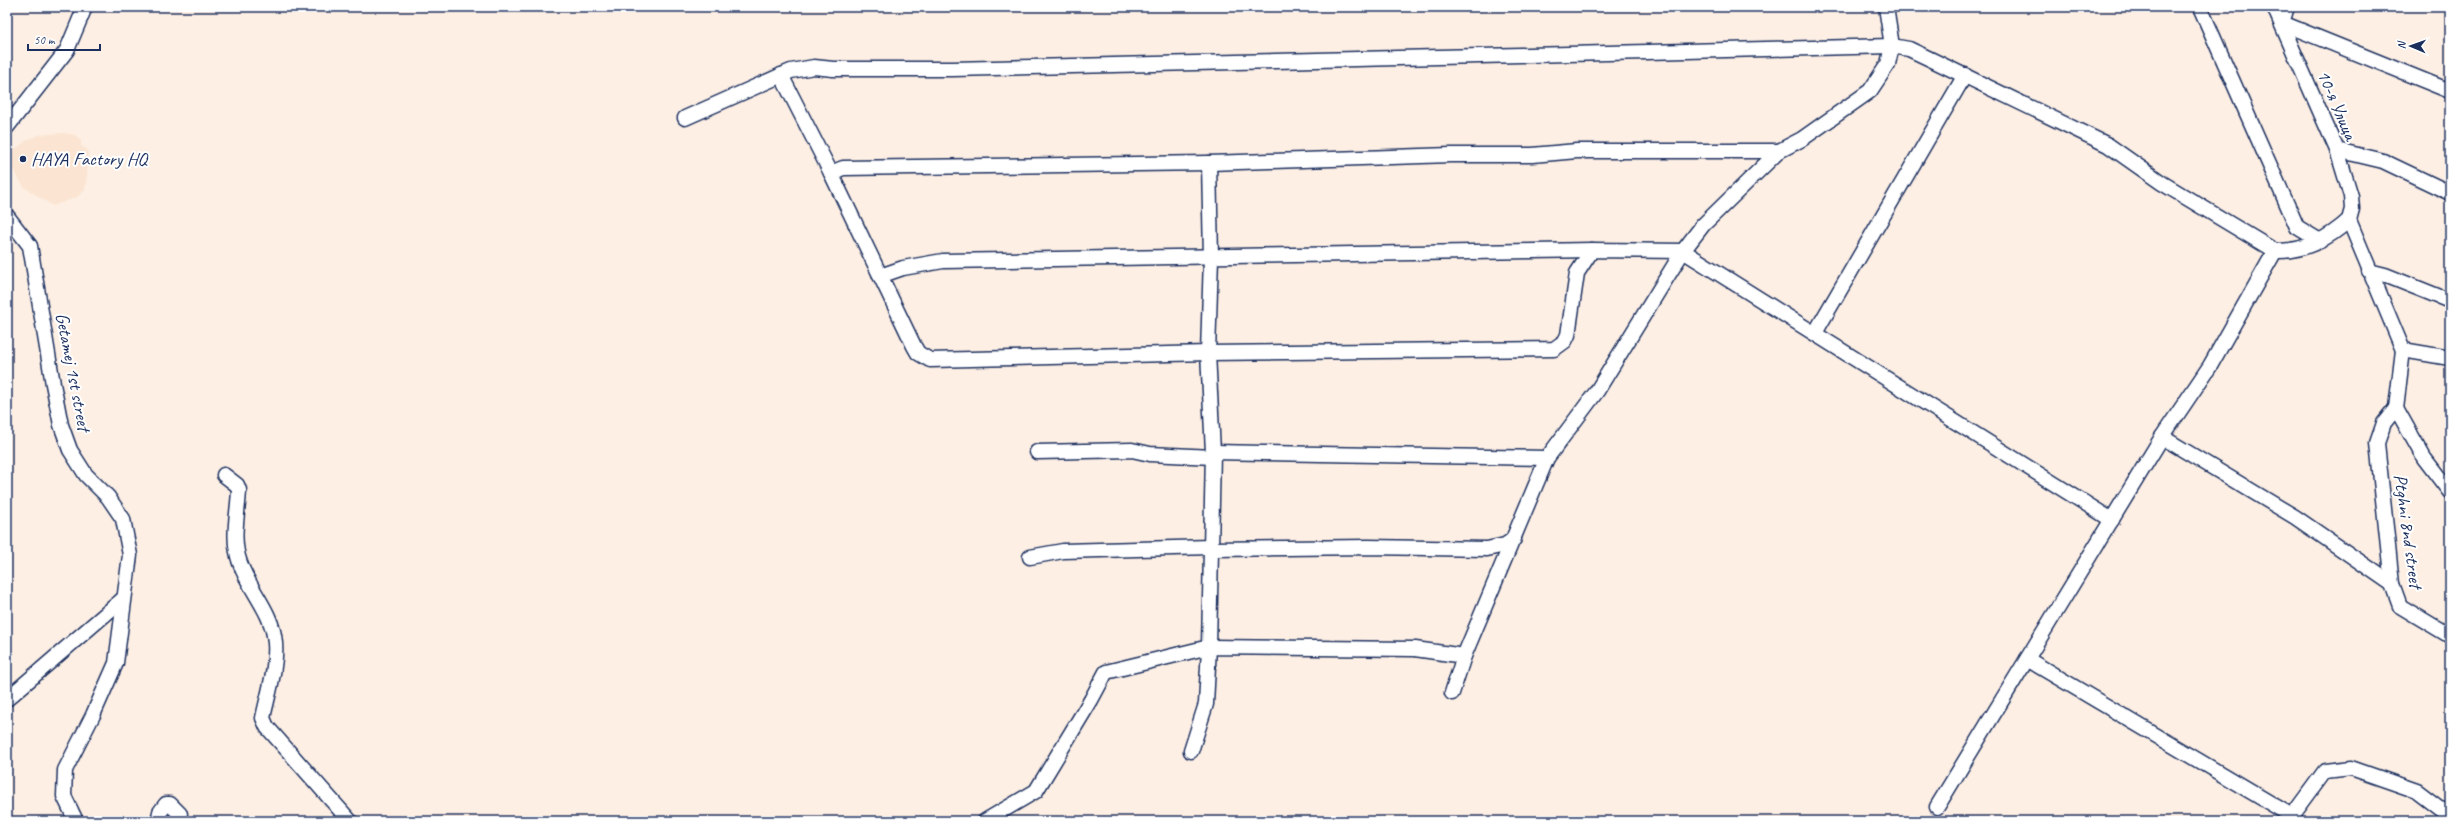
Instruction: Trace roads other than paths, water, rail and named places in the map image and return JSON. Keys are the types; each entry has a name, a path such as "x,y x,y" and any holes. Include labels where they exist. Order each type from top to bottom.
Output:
{"street":[{"path":"7,127 68,50 85,7"},
{"path":"1452,693 1464,656 1547,458 1597,391 1683,251 1708,220 1779,151 1802,140 1863,98 1883,74 1892,46 1886,7"},
{"path":"2200,7 2297,227 2320,241"},
{"name":"10-я Улица","path":"2274,7 2337,150 2351,196 2352,209 2349,220"},
{"path":"2287,7 2282,23 2450,91"},
{"path":"685,118 781,75 814,67 833,70 961,68 1892,46 1909,49 2108,145 2162,183 2276,251 2288,252 2320,241 2349,220 2403,350 2396,408 2424,458 2450,492"},
{"path":"781,75 831,173 914,346 918,353 930,360 1208,353 1554,349 1565,341 1568,335 1577,273 1592,250"},
{"path":"1815,333 1965,75"},
{"path":"2337,150 2383,162 2450,193"},
{"path":"831,173 844,168 1209,163 1467,154 1532,155 1577,151 1779,151"},
{"path":"1191,751 1206,704 1209,647 1213,454 1208,353 1211,257 1209,163"},
{"name":"Getamej 1st street","path":"7,216 30,246 61,425 70,450 86,475 108,497 122,519 130,555 123,599 116,664 93,716 65,770 64,796 76,821"},
{"path":"880,276 903,268 943,261 1592,250 1683,251 2112,520"},
{"path":"1937,807 2162,437 2210,366 2276,251"},
{"path":"2369,271 2385,275 2450,301"},
{"path":"2403,350 2450,358"},
{"name":"Ptghni 8nd street","path":"2396,408 2384,423 2377,443 2392,584 2400,606 2450,636"},
{"path":"2162,437 2295,517 2392,584"},
{"path":"1037,452 1132,450 1150,454 1547,458"},
{"path":"224,475 237,485 239,490 234,536 240,563 271,621 275,641 276,655 263,718 267,727 350,821"},
{"path":"1030,557 1063,551 1211,548 1360,547 1487,549 1505,545 1514,539"},
{"path":"7,699 123,599"},
{"path":"985,821 1036,791 1091,700 1106,672 1209,647 1415,649 1464,656"},
{"path":"2027,659 2292,816 2325,771 2351,768 2417,791 2450,816"},
{"path":"158,821 160,812 166,804 170,804 180,814"}],"place":[{"name":"HAYA Factory HQ","path":"23,159"}]}
